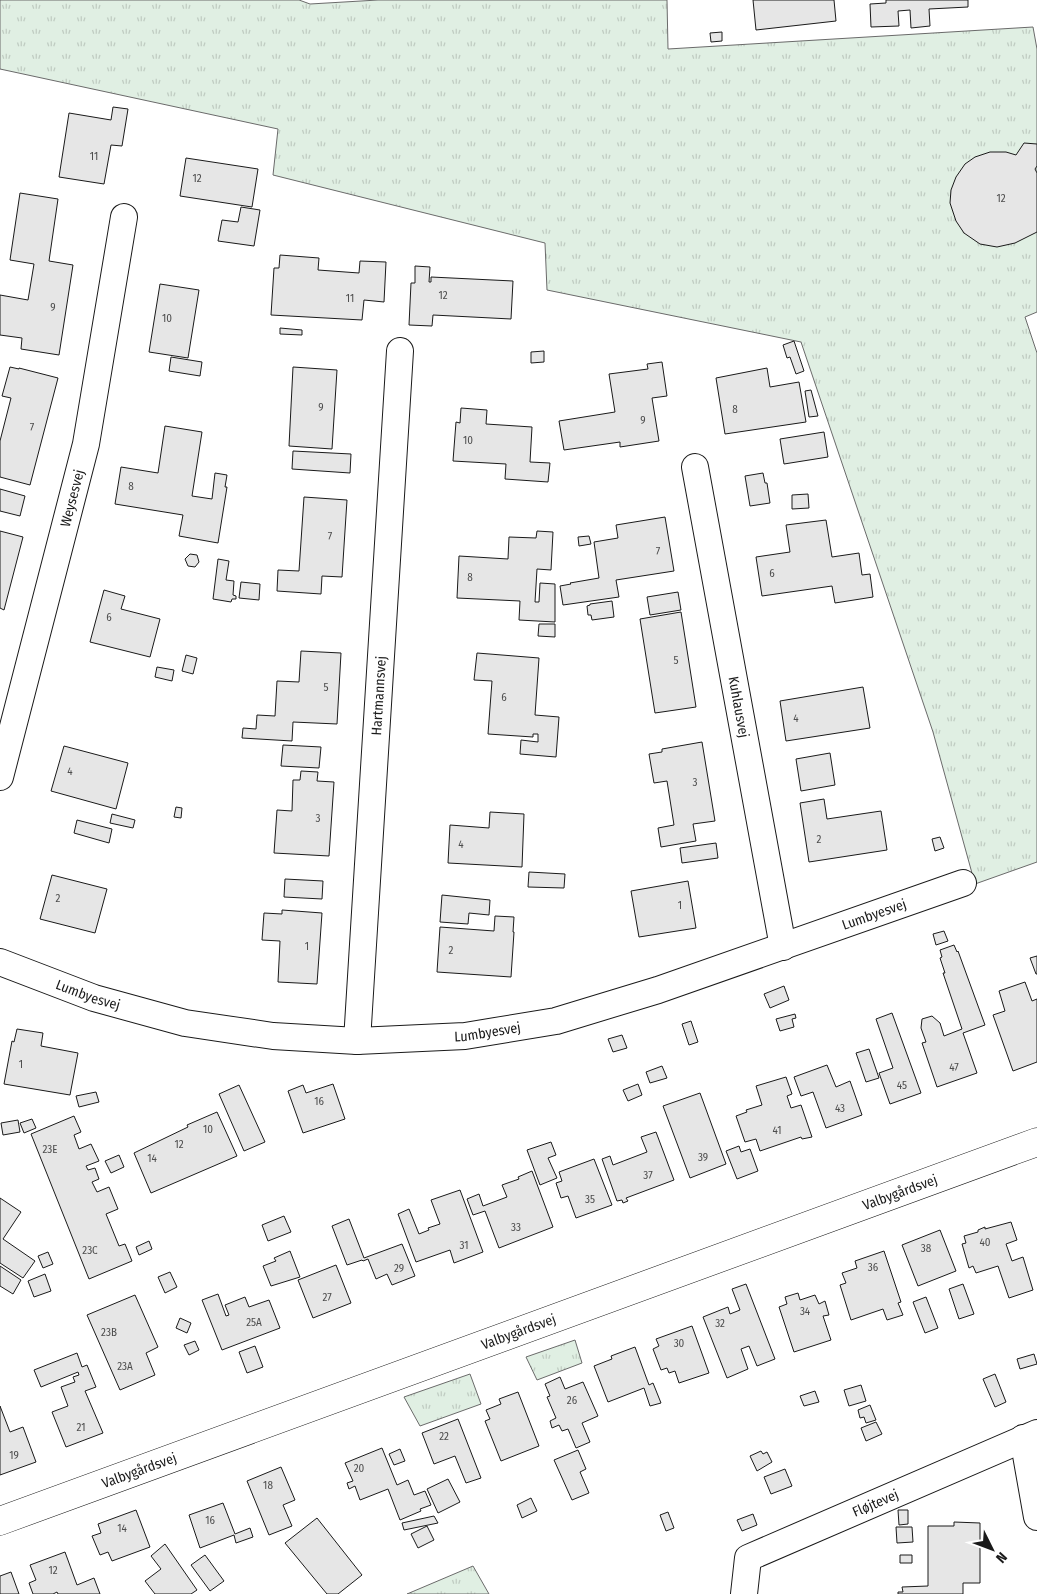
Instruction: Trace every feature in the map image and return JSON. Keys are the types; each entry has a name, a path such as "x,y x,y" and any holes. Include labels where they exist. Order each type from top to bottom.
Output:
{"street":[{"name":"Weysesvej","path":"0,777 86,444 124,217"},
{"name":"Hartmannsvej","path":"357,1041 400,351"},
{"name":"Kuhlausvej","path":"695,467 784,947"},
{"name":"Lumbyesvej","path":"0,962 94,998 185,1023 273,1036 357,1041 465,1036 556,1021 658,990 962,883"},
{"name":"Valbygårdsvej","path":"0,1521 1037,1142"},
{"path":"1030,1435 1037,1516"},
{"name":"Fløjtevej","path":"744,1594 748,1558 1030,1435"}],"green space":[{"path":"0,0 299,0 310,4 378,0 667,0 668,49 1033,27 1037,49 1037,312 1025,317 1037,353 1037,862 975,884 933,732 801,342 547,290 545,243 273,175 278,129 0,69"},
{"path":"575,1340 582,1363 537,1380 526,1357"},
{"path":"470,1374 481,1404 420,1426 404,1397"},
{"path":"473,1566 489,1594 407,1594"}],"building":[{"path":"753,0 834,0 836,21 756,30"},
{"path":"886,0 968,0 968,7 929,9 930,26 911,28 910,10 898,11 899,26 871,27 870,4 886,3"},
{"path":"722,32 722,41 711,42 710,33"},
{"path":"113,107 128,109 122,146 111,145 104,184 59,177 69,113 111,120"},
{"path":"1024,143 1037,144 1037,166 1035,169 1037,173 1037,232 1015,243 997,247 980,244 964,233 956,221 950,203 951,190 956,177 965,164 975,157 990,152 1006,152 1016,155"},
{"path":"186,158 258,169 252,207 180,196"},
{"path":"20,193 58,199 49,261 73,265 59,355 21,349 22,338 0,335 0,295 28,300 34,264 10,260"},
{"path":"241,207 260,210 254,246 218,241 222,220 238,222"},
{"path":"280,255 319,258 318,270 359,273 360,261 386,262 384,302 364,300 362,320 271,315 274,268 279,268"},
{"path":"415,266 430,267 429,282 431,282 431,277 513,281 511,319 433,315 432,326 409,325 411,283 415,283"},
{"path":"160,284 199,290 188,358 149,352"},
{"path":"280,328 302,330 302,335 280,334"},
{"path":"794,341 804,371 796,374 790,357 787,358 783,345"},
{"path":"544,351 544,362 531,363 531,352"},
{"path":"171,357 202,362 200,376 169,371"},
{"path":"662,362 667,396 652,398 659,441 620,447 620,442 564,450 559,421 615,412 609,374 648,369 647,364"},
{"path":"10,367 58,378 30,485 0,477 0,441 11,398 2,396"},
{"path":"293,367 337,370 332,449 289,446"},
{"path":"767,368 770,387 799,382 806,422 725,434 716,378"},
{"path":"811,390 818,416 809,417 805,391"},
{"path":"461,408 487,410 486,424 532,427 530,462 550,463 548,482 505,479 506,464 453,461 456,422 460,423"},
{"path":"165,426 202,432 192,496 212,499 215,473 227,475 225,487 227,487 218,543 179,536 183,515 115,504 121,467 158,473"},
{"path":"824,432 828,457 784,464 780,439"},
{"path":"293,451 351,454 350,473 292,469"},
{"path":"763,473 765,483 767,483 770,503 750,506 745,476"},
{"path":"0,489 25,496 20,516 0,511"},
{"path":"808,494 809,508 792,509 792,495"},
{"path":"304,497 347,500 342,577 322,576 321,594 277,591 278,570 299,571"},
{"path":"665,517 674,571 616,580 619,597 563,605 560,586 599,578 594,542 618,538 616,525"},
{"path":"826,520 832,557 859,553 862,575 870,574 873,597 835,603 832,586 762,596 756,557 790,552 786,525"},
{"path":"0,531 23,537 4,610 0,608"},
{"path":"537,531 553,532 551,570 537,569 535,602 539,602 540,583 555,584 555,622 519,620 520,601 457,598 459,556 508,559 509,537 536,538"},
{"path":"589,536 591,544 579,546 578,537"},
{"path":"190,554 197,555 199,562 195,567 188,566 185,559"},
{"path":"218,559 229,561 226,580 234,581 233,595 236,596 236,599 232,599 231,602 213,599"},
{"path":"241,582 260,584 259,600 239,598"},
{"path":"104,590 125,596 121,609 160,619 150,657 90,642"},
{"path":"678,592 681,610 650,615 647,597"},
{"path":"612,601 614,617 592,620 591,615 588,615 587,606 590,604"},
{"path":"681,612 696,707 655,713 640,619"},
{"path":"539,624 555,624 555,637 538,636"},
{"path":"301,651 341,653 337,724 293,722 292,741 242,738 243,728 256,729 257,715 275,716 277,681 299,682"},
{"path":"477,653 539,658 535,715 559,717 556,757 520,754 521,740 538,742 538,734 533,734 533,737 488,734 492,681 474,680"},
{"path":"186,655 197,658 193,674 182,671"},
{"path":"157,667 174,670 172,681 155,677"},
{"path":"863,687 870,728 786,741 780,701"},
{"path":"702,742 715,821 693,824 696,841 661,847 658,828 674,825 667,781 654,783 649,754 662,752 662,749"},
{"path":"283,745 321,747 319,768 281,766"},
{"path":"64,746 128,763 116,809 51,791"},
{"path":"830,753 835,785 801,791 796,759"},
{"path":"301,771 318,772 317,781 334,782 329,856 274,853 277,810 292,811 293,780 300,780"},
{"path":"824,799 827,819 881,811 887,850 809,862 800,803"},
{"path":"176,807 182,808 181,818 174,817"},
{"path":"490,812 524,814 522,867 448,863 450,825 489,828"},
{"path":"112,814 135,820 133,828 110,823"},
{"path":"77,820 112,829 109,843 74,833"},
{"path":"940,837 944,848 935,851 932,839"},
{"path":"716,843 718,858 682,863 680,848"},
{"path":"529,872 565,874 564,888 528,887"},
{"path":"52,875 107,889 95,933 40,919"},
{"path":"285,879 323,881 322,899 284,897"},
{"path":"688,881 696,928 639,937 631,891"},
{"path":"442,895 490,900 489,915 469,913 468,924 440,922"},
{"path":"282,910 322,913 317,984 278,982 280,941 262,940 264,913 282,914"},
{"path":"495,916 514,917 511,977 437,972 440,927 494,931"},
{"path":"944,931 948,941 936,945 933,934"},
{"path":"954,945 958,951 985,1025 963,1033 977,1073 937,1087 922,1043 926,1042 921,1028 922,1019 932,1016 940,1023 944,1036 962,1029 943,973 945,973 940,958 942,957 940,950"},
{"path":"1037,956 1037,974 1036,974 1030,958"},
{"path":"1025,982 1032,1001 1037,999 1037,1062 1013,1071 993,1015 1005,1011 999,991"},
{"path":"784,986 789,1000 770,1008 764,994"},
{"path":"892,1013 921,1093 890,1104 879,1073 893,1068 876,1019"},
{"path":"795,1014 796,1018 792,1019 794,1027 780,1031 776,1019"},
{"path":"691,1021 698,1042 689,1045 682,1024"},
{"path":"17,1029 43,1033 41,1046 78,1053 70,1095 4,1084 12,1041 14,1042"},
{"path":"622,1035 627,1048 613,1052 608,1039"},
{"path":"869,1049 879,1078 866,1082 856,1053"},
{"path":"827,1065 836,1087 850,1081 862,1115 826,1128 813,1092 801,1096 794,1077"},
{"path":"662,1066 667,1078 650,1083 646,1072"},
{"path":"786,1077 792,1094 787,1096 791,1108 801,1105 812,1137 802,1139 801,1137 760,1151 756,1139 745,1142 736,1116 747,1112 746,1110 762,1105 756,1086"},
{"path":"333,1084 345,1119 303,1133 288,1091 303,1085 306,1093"},
{"path":"638,1084 642,1095 628,1101 623,1090"},
{"path":"239,1085 265,1142 244,1151 219,1094"},
{"path":"96,1092 99,1102 79,1107 76,1096"},
{"path":"700,1093 726,1164 690,1178 663,1106"},
{"path":"217,1112 237,1156 151,1193 134,1153 188,1127 187,1125"},
{"path":"74,1116 81,1132 74,1135 79,1149 91,1144 99,1161 86,1166 88,1170 95,1168 99,1179 92,1182 97,1192 109,1187 118,1209 106,1214 119,1246 125,1244 132,1261 89,1279 31,1134"},
{"path":"32,1119 36,1128 24,1133 20,1123"},
{"path":"18,1120 20,1132 3,1135 1,1123"},
{"path":"656,1132 674,1180 626,1198 628,1201 623,1203 622,1200 617,1201 602,1159 610,1156 613,1165 647,1152 641,1137"},
{"path":"551,1142 556,1155 548,1158 557,1178 540,1185 527,1150"},
{"path":"739,1146 741,1152 750,1149 758,1171 737,1179 726,1151"},
{"path":"119,1155 124,1167 111,1173 105,1161"},
{"path":"594,1159 612,1205 576,1218 568,1196 561,1198 556,1183 562,1181 559,1172"},
{"path":"532,1171 553,1227 499,1248 485,1211 473,1215 467,1199 479,1194 483,1206 507,1197 502,1185 519,1179 518,1177"},
{"path":"460,1190 483,1252 454,1263 450,1250 416,1262 398,1214 409,1209 419,1234 429,1230 428,1228 440,1224 431,1200"},
{"path":"0,1198 21,1212 3,1239 35,1261 23,1278 0,1263"},
{"path":"284,1216 291,1232 268,1241 262,1225"},
{"path":"349,1219 364,1258 402,1244 415,1276 392,1285 387,1274 376,1279 368,1259 347,1265 332,1226"},
{"path":"1011,1222 1017,1240 1006,1244 1012,1261 1023,1257 1033,1290 1009,1298 998,1266 976,1273 973,1266 969,1268 962,1244 966,1243 964,1236 978,1232 978,1230 985,1227 985,1229"},
{"path":"940,1230 956,1271 918,1286 902,1245"},
{"path":"149,1241 152,1249 139,1255 136,1247"},
{"path":"290,1251 300,1277 271,1286 263,1266 276,1261 274,1258"},
{"path":"884,1251 901,1302 898,1303 903,1315 887,1320 883,1309 851,1320 840,1285 846,1283 842,1273 857,1268 855,1261"},
{"path":"48,1252 53,1264 43,1268 38,1256"},
{"path":"336,1265 351,1303 313,1318 298,1280"},
{"path":"0,1266 21,1280 13,1294 0,1286"},
{"path":"170,1272 177,1287 165,1293 158,1277"},
{"path":"45,1274 51,1291 34,1297 28,1281"},
{"path":"746,1284 775,1359 757,1366 749,1346 741,1349 748,1369 727,1378 703,1317 728,1307 730,1314 740,1310 732,1289"},
{"path":"963,1284 974,1314 959,1319 949,1289"},
{"path":"798,1293 800,1300 815,1295 819,1304 825,1301 829,1315 823,1316 831,1340 794,1352 779,1307 787,1304 785,1297"},
{"path":"218,1294 226,1316 229,1315 225,1305 245,1297 249,1307 269,1300 280,1328 222,1350 202,1300"},
{"path":"135,1295 158,1347 146,1353 155,1375 120,1390 87,1315"},
{"path":"926,1297 938,1328 925,1333 913,1302"},
{"path":"180,1318 191,1323 187,1333 176,1328"},
{"path":"692,1326 709,1373 679,1383 675,1371 669,1373 667,1368 661,1370 653,1349 659,1346 656,1339"},
{"path":"195,1341 199,1350 189,1355 184,1345"},
{"path":"255,1346 263,1367 247,1373 239,1352"},
{"path":"635,1347 649,1385 653,1383 661,1403 650,1406 644,1388 608,1402 594,1366 612,1359 611,1356"},
{"path":"77,1353 82,1367 87,1365 96,1387 85,1391 103,1433 66,1447 52,1412 68,1406 61,1387 75,1382 73,1377 79,1375 78,1372 41,1387 34,1370"},
{"path":"1034,1354 1037,1364 1020,1369 1017,1359"},
{"path":"995,1374 1006,1402 995,1407 983,1379"},
{"path":"560,1377 565,1389 583,1382 598,1416 582,1423 590,1442 576,1448 568,1429 562,1431 559,1425 552,1428 550,1421 556,1418 547,1397 550,1396 545,1384"},
{"path":"861,1385 866,1401 849,1406 844,1390"},
{"path":"815,1391 819,1402 804,1406 800,1396"},
{"path":"518,1392 539,1446 501,1461 485,1421 490,1419 486,1410 501,1404 499,1399"},
{"path":"870,1405 876,1420 866,1423 864,1417 860,1418 858,1410"},
{"path":"0,1406 10,1432 23,1427 36,1462 0,1475"},
{"path":"458,1419 481,1478 466,1483 455,1456 434,1464 422,1433"},
{"path":"876,1422 882,1434 866,1441 861,1428"},
{"path":"382,1448 397,1485 408,1480 414,1495 425,1491 431,1505 400,1520 388,1489 360,1500 355,1486 349,1489 347,1483 353,1481 345,1463"},
{"path":"400,1449 405,1461 394,1465 389,1454"},
{"path":"578,1450 586,1469 580,1472 589,1493 572,1500 554,1460"},
{"path":"761,1451 763,1454 767,1452 772,1462 757,1471 750,1456"},
{"path":"281,1467 295,1500 283,1505 292,1526 269,1535 247,1481"},
{"path":"785,1469 792,1486 771,1494 764,1477"},
{"path":"448,1479 460,1502 438,1513 427,1489"},
{"path":"531,1498 537,1511 522,1518 517,1505"},
{"path":"223,1503 235,1534 250,1528 253,1537 236,1543 234,1535 200,1548 189,1515"},
{"path":"136,1510 150,1547 112,1561 108,1552 100,1555 92,1536 101,1533 98,1524"},
{"path":"898,1510 908,1510 908,1524 899,1525"},
{"path":"668,1512 674,1528 666,1531 660,1515"},
{"path":"753,1514 757,1525 742,1531 737,1520"},
{"path":"434,1516 438,1523 404,1530 402,1523"},
{"path":"317,1518 362,1575 338,1594 327,1594 285,1543"},
{"path":"954,1522 980,1523 980,1583 963,1583 963,1594 898,1594 898,1592 903,1592 902,1587 928,1586 928,1526 954,1526"},
{"path":"427,1526 434,1540 418,1548 411,1534"},
{"path":"896,1527 912,1527 913,1542 897,1543"},
{"path":"165,1544 197,1590 191,1594 155,1594 145,1581 161,1569 151,1556"},
{"path":"65,1552 77,1585 94,1578 100,1594 58,1594 57,1592 53,1594 33,1594 29,1583 36,1580 30,1565"},
{"path":"205,1555 224,1581 210,1591 191,1565"},
{"path":"900,1555 912,1555 912,1563 900,1563"},
{"path":"11,1572 19,1594 0,1594 0,1576"}]}
